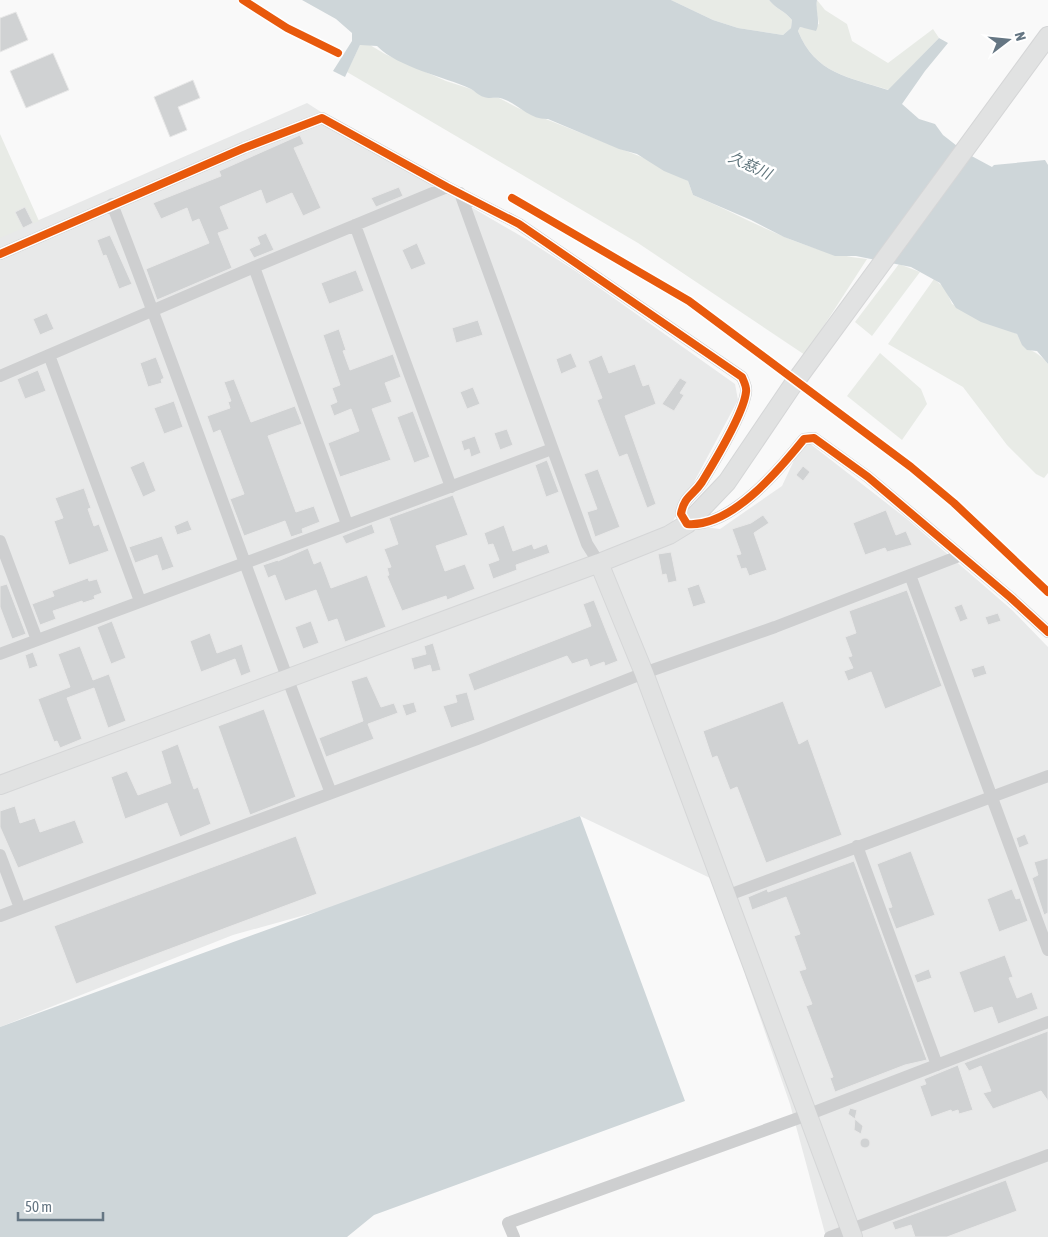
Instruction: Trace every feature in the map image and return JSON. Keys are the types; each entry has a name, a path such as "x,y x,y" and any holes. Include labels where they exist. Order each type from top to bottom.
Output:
{"street":[{"path":"0,784 599,563 669,535 687,524 727,482 792,386 1048,36"},
{"path":"0,254 244,148 322,118 447,187 519,224 742,377 747,390 744,401 700,485 684,501 681,514 687,524"},
{"path":"0,376 447,187"},
{"path":"460,193 587,544 599,563 644,673 852,1233"},
{"path":"112,204 154,310 286,678 331,793"},
{"path":"355,225 451,486"},
{"path":"254,267 347,524"},
{"path":"49,355 140,601"},
{"path":"687,524 699,525 719,516 743,501 771,479 804,439 814,438 868,477 959,556 1011,598 1048,632"},
{"path":"0,654 552,449"},
{"path":"0,541 37,640"},
{"path":"0,916 477,739 644,673 775,627 959,556"},
{"path":"910,575 1048,950"},
{"path":"726,896 1048,776"},
{"path":"858,846 937,1065"},
{"path":"0,855 20,908"},
{"path":"514,1237 508,1223 807,1115 1048,1022"},
{"path":"830,1237 852,1233 1048,1155"}],"shaded area":[{"path":"671,0 769,0 792,20 791,28 783,35 738,28 713,20"},
{"path":"817,0 825,10 847,24 852,41 888,63 933,29 939,38 889,90 847,77 835,72 814,57 798,31 800,27 804,28 819,24 816,8"},
{"path":"360,45 370,45 385,54 446,81 471,89 484,97 499,98 518,108 649,160 688,181 693,195 799,243 844,256 867,259 805,355 638,243 347,72"},
{"path":"307,103 452,196 526,239 577,272 735,384 738,400 672,523 720,529 782,486 804,439 907,519 1012,610 1048,647 1048,1237 826,1237 790,1104 746,977 729,887 580,816 330,908 233,935 0,1027 0,237"},
{"path":"0,134 39,221 0,238"},
{"path":"899,264 920,272 872,336 855,322"},
{"path":"934,279 945,288 952,304 1017,334 1027,348 1039,355 1048,364 1048,473 1044,478 1036,474 1007,445 963,387 888,344"},
{"path":"880,353 921,389 927,404 902,440 847,396"}],"water":[{"name":"久慈川","path":"302,0 671,0 713,20 738,28 783,35 791,28 792,20 769,0 817,0 818,23 816,31 800,27 798,31 814,57 835,72 888,90 939,38 948,43 925,71 902,104 919,119 935,124 943,135 966,153 992,167 994,165 1045,160 1048,165 1048,364 1037,351 1027,350 1022,345 1017,334 981,322 956,308 940,283 911,267 856,256 835,256 784,237 751,220 693,195 688,181 664,171 637,154 619,149 548,119 535,117 506,100 482,96 460,84 409,66 386,54 377,46 360,45 345,77 333,71 352,41 352,33 336,19"},
{"path":"580,816 685,1101 374,1215 347,1237 0,1237 0,1027"}],"building":[{"path":"16,12 28,40 0,52 0,18"},
{"path":"53,53 69,90 26,108 10,71"},
{"path":"193,80 200,98 178,107 187,130 170,137 154,97"},
{"path":"300,135 304,144 294,148 321,208 303,216 292,193 266,204 261,190 220,207 229,229 218,233 232,268 157,300 146,269 209,243 199,219 192,222 187,208 161,219 153,203 221,176 219,171"},
{"path":"399,187 403,196 376,207 371,198"},
{"path":"25,207 33,223 23,228 15,212"},
{"path":"266,233 274,250 254,258 249,249 260,244 257,237"},
{"path":"110,235 132,284 119,289 106,255 103,256 97,240"},
{"path":"417,243 426,264 411,270 402,250"},
{"path":"356,270 364,291 329,304 321,283"},
{"path":"47,313 54,329 40,335 33,319"},
{"path":"478,320 483,335 456,343 452,328"},
{"path":"339,329 346,350 343,351 350,370 393,354 401,377 385,383 392,402 372,409 391,460 340,477 328,443 359,431 351,409 334,416 330,405 337,402 332,388 340,385 323,335"},
{"path":"571,353 577,367 561,374 556,359"},
{"path":"602,355 609,373 635,364 643,386 649,384 656,404 625,416 656,504 647,508 627,454 619,457 597,400 602,398 588,361"},
{"path":"156,357 164,378 161,380 162,383 148,387 140,363"},
{"path":"38,370 46,391 25,399 17,379"},
{"path":"680,378 687,382 680,393 684,395 674,411 662,404"},
{"path":"234,379 251,422 295,406 302,424 268,436 296,512 314,506 320,522 302,529 303,533 291,537 285,521 244,536 230,499 244,494 220,430 213,433 207,416 230,408 228,402 231,401 224,382"},
{"path":"473,387 480,404 467,409 460,392"},
{"path":"174,401 183,427 164,434 154,408"},
{"path":"413,411 430,457 414,463 397,417"},
{"path":"507,429 513,445 500,450 494,433"},
{"path":"475,436 481,453 471,457 469,449 464,451 461,441"},
{"path":"547,460 559,492 546,497 535,465"},
{"path":"144,461 156,491 143,497 130,467"},
{"path":"803,466 810,472 803,481 796,475"},
{"path":"598,469 620,527 595,537 587,512 597,509 584,474"},
{"path":"84,488 91,508 88,509 94,526 99,524 109,551 69,565 54,521 63,518 55,498"},
{"path":"453,495 468,535 436,546 445,571 465,564 475,589 447,600 446,596 402,611 387,576 389,575 387,568 391,567 384,549 398,544 389,518"},
{"path":"886,510 896,535 906,531 912,545 887,552 885,548 865,555 853,523"},
{"path":"763,515 769,523 754,533 767,570 749,576 746,568 741,569 736,555 741,554 732,529 751,523"},
{"path":"188,520 192,530 177,535 174,526"},
{"path":"372,524 375,533 346,544 342,536"},
{"path":"504,525 513,551 532,544 534,549 547,544 550,553 516,565 517,570 493,579 488,564 499,560 493,544 488,545 484,533"},
{"path":"162,536 174,567 162,571 157,555 135,563 129,547"},
{"path":"308,548 314,564 321,561 331,588 367,575 386,627 345,642 337,619 328,622 316,590 285,601 275,575 268,578 263,565 278,561"},
{"path":"671,552 677,581 668,583 666,574 662,575 658,554"},
{"path":"88,578 89,581 97,579 102,593 94,596 95,599 83,603 82,601 53,611 56,619 40,625 32,604 54,596 52,591"},
{"path":"7,584 26,634 12,639 0,607 0,586"},
{"path":"699,584 706,603 693,607 687,588"},
{"path":"907,590 942,686 885,709 871,672 848,681 844,671 853,668 848,657 852,656 845,637 856,633 849,611"},
{"path":"594,600 618,661 605,666 604,662 590,667 587,659 572,664 567,656 474,691 468,674 591,626 583,604"},
{"path":"962,604 968,619 960,622 954,607"},
{"path":"998,613 1001,621 988,625 985,617"},
{"path":"112,621 126,658 111,664 97,627"},
{"path":"311,621 319,643 303,649 295,627"},
{"path":"210,633 217,653 242,644 251,672 241,676 235,659 201,672 190,641"},
{"path":"433,643 441,670 432,672 430,665 414,670 411,658 426,654 424,646"},
{"path":"80,646 93,680 109,674 126,721 108,728 94,688 67,698 82,739 60,748 57,741 54,742 38,699 70,687 58,654"},
{"path":"33,652 38,666 29,669 25,655"},
{"path":"984,665 987,674 974,678 971,669"},
{"path":"367,676 381,707 394,703 398,713 368,724 374,739 326,757 319,738 363,721 351,681"},
{"path":"467,692 475,720 451,728 443,706 457,702 455,695"},
{"path":"783,701 799,744 808,739 842,835 766,863 737,787 730,790 717,756 712,758 703,731"},
{"path":"414,702 417,712 406,716 402,705"},
{"path":"264,709 296,797 250,815 218,726"},
{"path":"178,744 194,789 198,787 211,824 180,837 167,803 125,819 111,777 127,771 138,795 171,783 161,751"},
{"path":"15,806 20,823 35,818 40,832 75,820 84,843 18,868 0,827 0,811"},
{"path":"1025,834 1029,844 1019,848 1016,838"},
{"path":"296,836 317,894 76,984 54,926"},
{"path":"911,851 935,915 896,929 888,908 892,907 877,864"},
{"path":"1048,858 1048,913 1044,915 1032,878 1038,875 1034,862"},
{"path":"854,861 927,1060 905,1065 835,1092 830,1078 833,1077 806,1006 812,1004 799,971 806,969 794,936 800,934 786,897 752,910 748,897 767,889 768,892"},
{"path":"1012,889 1016,899 1020,898 1028,921 999,932 987,899"},
{"path":"1005,955 1013,977 1009,978 1017,998 1032,992 1038,1009 998,1024 992,1007 974,1013 959,972"},
{"path":"929,969 932,978 917,983 914,975"},
{"path":"1048,1031 1048,1101 1041,1091 993,1109 983,1093 991,1091 981,1066 969,1071 964,1063"},
{"path":"958,1065 973,1110 959,1114 958,1110 952,1112 951,1110 931,1117 920,1086 926,1084 924,1079"},
{"path":"850,1108 857,1110 855,1119 848,1114"},
{"path":"855,1119 863,1126 861,1134 854,1130"},
{"path":"863,1138 867,1138 870,1143 869,1147 863,1148 860,1145 860,1141"},
{"path":"1006,1180 1017,1211 947,1237 915,1237 911,1225 895,1230 892,1222"}],"cycle path":[{"path":"243,0 287,28 338,53"},
{"path":"0,254 244,148 322,118 447,187 519,224 742,377 746,392 740,412 699,487 684,503 681,514 687,524 704,523 720,517 737,507 768,481 804,439 814,438 868,477 1011,598 1048,632"},
{"path":"512,198 689,301 911,467 954,503 1048,592"}]}
